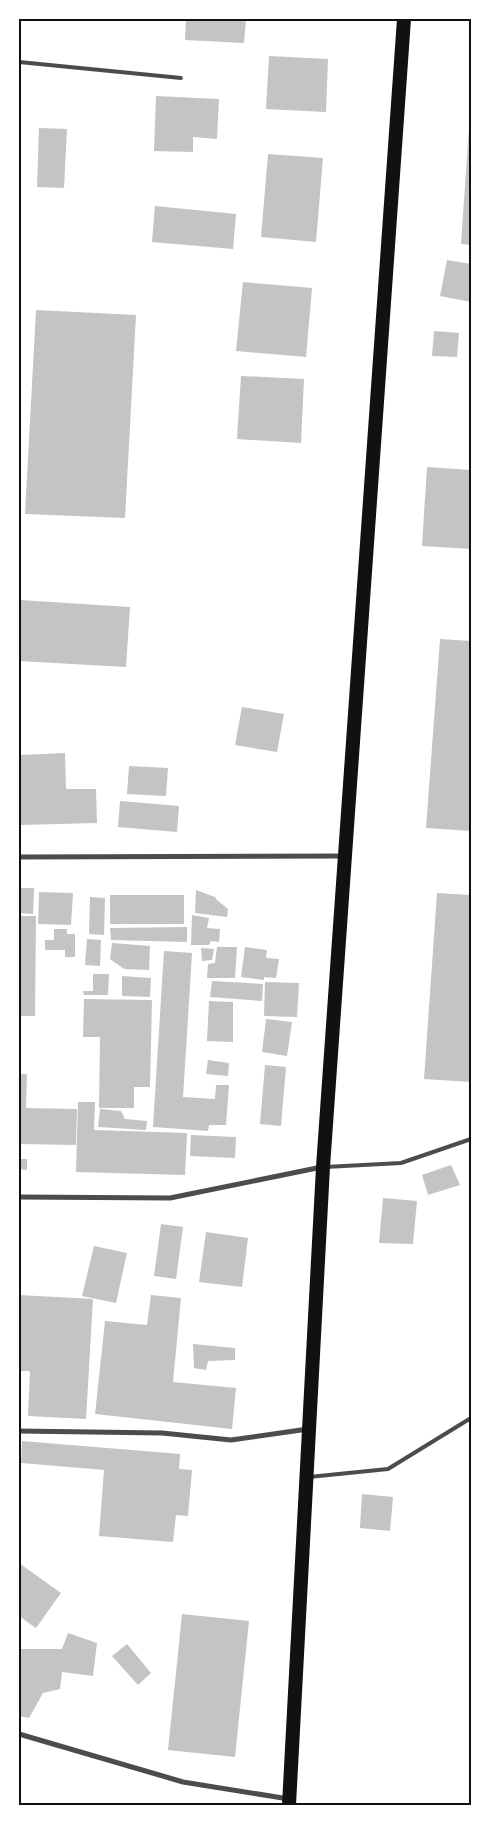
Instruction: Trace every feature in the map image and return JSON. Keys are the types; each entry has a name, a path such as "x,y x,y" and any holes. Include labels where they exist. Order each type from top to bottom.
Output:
{"highway":[{"path":"289,1802 323,1167 404,19"}],"street":[{"path":"19,857 345,856"},
{"path":"19,1197 170,1198 323,1167"},
{"path":"19,1431 162,1433 231,1440 309,1429"},
{"path":"19,1734 183,1782 289,1802"}],"lane":[{"path":"19,62 181,78"},
{"path":"323,1167 401,1163 471,1139"},
{"path":"306,1477 388,1469 471,1418"}],"building":[{"path":"186,19 246,19 244,43 185,40"},
{"path":"269,56 328,59 326,112 266,109"},
{"path":"156,96 219,99 217,139 193,137 193,152 154,151"},
{"path":"471,114 471,245 461,244"},
{"path":"39,128 67,129 64,188 37,187"},
{"path":"268,154 323,158 316,242 261,237"},
{"path":"155,206 236,214 233,249 152,242"},
{"path":"447,260 471,264 471,302 440,296"},
{"path":"243,282 312,288 306,357 236,351"},
{"path":"36,310 136,315 125,518 25,514"},
{"path":"434,331 459,333 457,357 432,356"},
{"path":"241,376 304,379 301,443 237,439"},
{"path":"427,467 471,470 471,549 422,546"},
{"path":"20,600 130,607 126,667 19,661"},
{"path":"440,639 471,641 471,831 426,828"},
{"path":"242,707 284,714 277,752 235,745"},
{"path":"65,753 66,789 96,789 97,823 19,825 19,755"},
{"path":"129,766 168,768 166,796 127,794"},
{"path":"120,801 179,806 177,832 118,827"},
{"path":"21,888 34,888 33,914 20,913"},
{"path":"196,890 215,897 228,909 227,917 195,913"},
{"path":"39,892 73,893 71,925 38,924"},
{"path":"437,893 471,895 471,1082 424,1079"},
{"path":"110,895 184,895 184,924 110,924"},
{"path":"90,897 105,898 104,935 89,934"},
{"path":"192,915 209,918 207,928 220,929 219,942 211,941 209,945 191,945"},
{"path":"20,916 36,916 35,1016 19,1016"},
{"path":"187,927 187,942 111,940 110,928"},
{"path":"54,929 67,929 67,934 75,934 75,957 65,957 65,950 45,950 45,940 54,940"},
{"path":"87,939 101,940 100,966 85,965"},
{"path":"112,943 150,946 149,970 124,969 110,959"},
{"path":"217,947 237,947 235,978 207,978 208,964 215,963"},
{"path":"245,947 267,950 266,958 279,959 276,978 264,977 264,980 241,977"},
{"path":"201,948 214,949 212,960 202,961"},
{"path":"164,951 192,953 183,1097 215,1099 216,1085 229,1085 226,1125 209,1125 208,1131 153,1127"},
{"path":"93,974 109,974 108,995 84,995 83,991 93,991"},
{"path":"122,976 151,978 150,997 122,996"},
{"path":"212,981 263,984 262,1001 210,997"},
{"path":"265,982 299,983 297,1017 264,1016"},
{"path":"84,999 152,1000 150,1087 134,1087 134,1108 99,1108 100,1037 83,1037"},
{"path":"209,1001 233,1002 233,1042 207,1041"},
{"path":"266,1019 292,1022 287,1056 262,1052"},
{"path":"208,1060 229,1063 228,1076 206,1074"},
{"path":"265,1065 286,1067 281,1126 260,1124"},
{"path":"19,1074 27,1074 26,1108 77,1109 76,1145 19,1144"},
{"path":"78,1102 95,1102 94,1130 187,1133 185,1175 76,1172"},
{"path":"100,1109 121,1111 125,1119 147,1121 146,1130 98,1127"},
{"path":"191,1135 236,1137 235,1158 190,1156"},
{"path":"19,1159 27,1159 27,1170 19,1169"},
{"path":"451,1165 460,1185 428,1195 422,1175"},
{"path":"383,1198 417,1201 413,1244 379,1243"},
{"path":"161,1224 183,1227 176,1279 154,1276"},
{"path":"206,1232 248,1238 242,1287 199,1282"},
{"path":"94,1246 127,1253 116,1303 82,1296"},
{"path":"19,1295 93,1299 86,1419 28,1416 30,1371 19,1371"},
{"path":"151,1295 181,1298 173,1382 236,1388 232,1429 95,1414 105,1321 147,1325"},
{"path":"193,1344 235,1348 235,1360 208,1361 206,1370 194,1368"},
{"path":"22,1441 180,1454 179,1469 192,1470 188,1516 176,1515 173,1542 99,1536 104,1470 21,1463"},
{"path":"362,1494 393,1497 390,1531 360,1528"},
{"path":"19,1563 61,1593 36,1628 19,1616"},
{"path":"182,1614 249,1621 235,1757 168,1750"},
{"path":"68,1633 97,1643 93,1676 62,1672 60,1689 43,1693 29,1718 19,1716 19,1649 62,1649"},
{"path":"127,1644 151,1673 138,1685 112,1656"}]}
